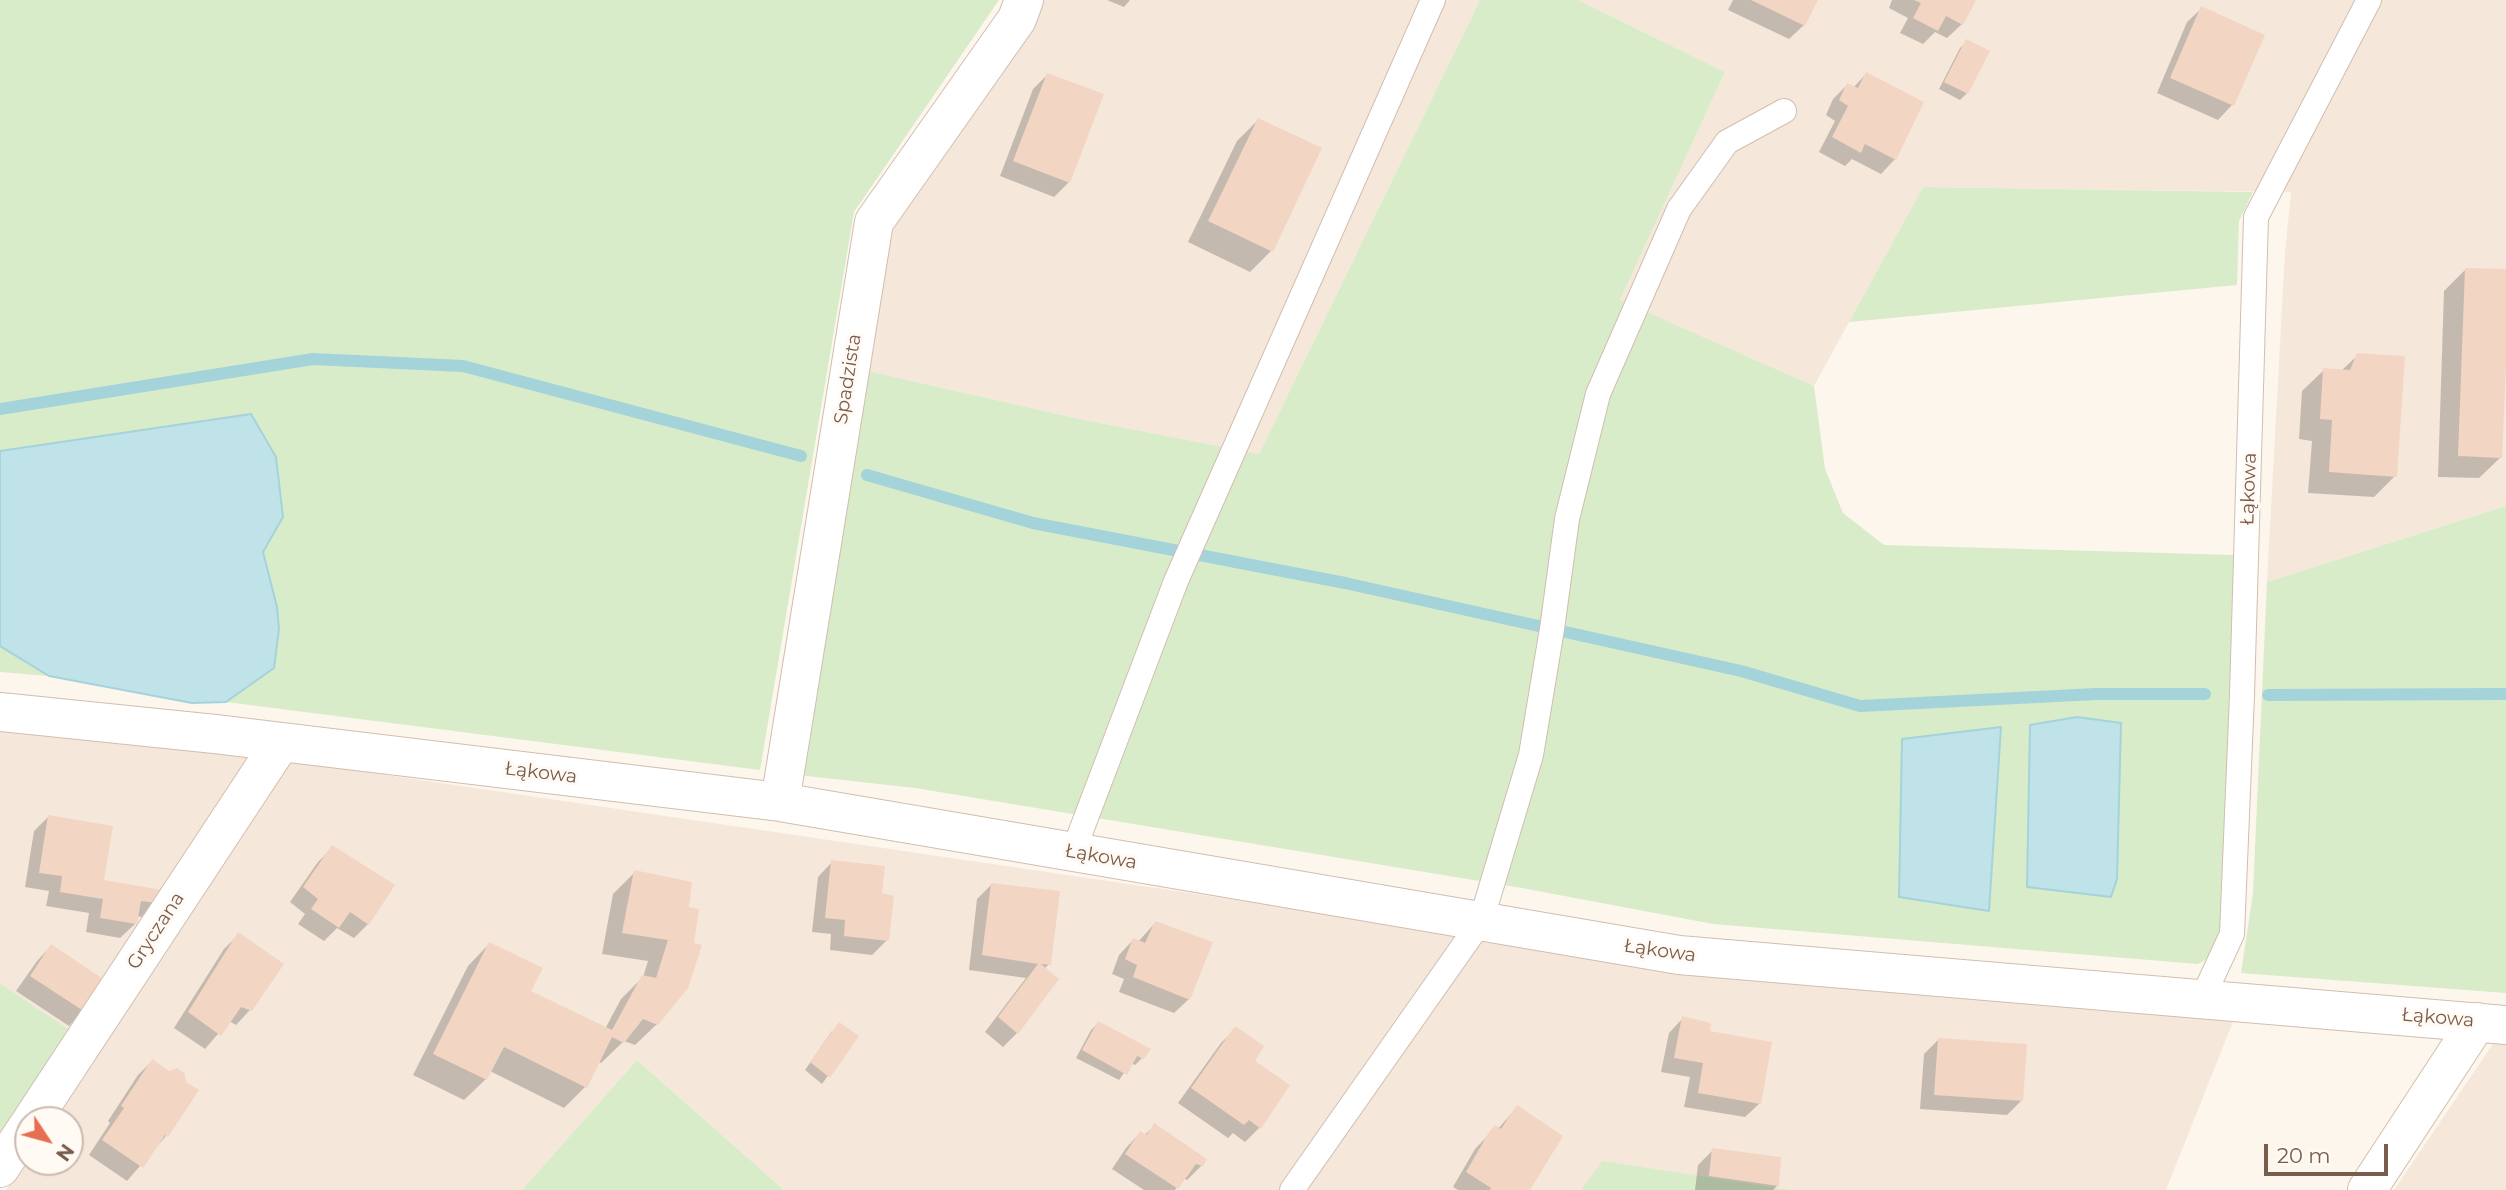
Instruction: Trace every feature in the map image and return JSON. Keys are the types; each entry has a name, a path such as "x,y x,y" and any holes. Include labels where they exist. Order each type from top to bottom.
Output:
{"street":[{"name":"Spadzista","path":"779,802 874,222 1017,19 1024,0"},
{"name":"Łąkowa","path":"0,712 281,742 779,802 1679,955 2492,1023"},
{"name":"Gryczana","path":"41,1106 281,742"},
{"path":"2367,1190 2492,1023"},
{"path":"0,1168 14,1147"}],"lane":[{"path":"1073,852 1176,581 1433,0"},
{"name":"Łąkowa","path":"2202,999 2232,934 2256,217 2369,0"},
{"path":"1292,1190 1480,921 1531,755 1567,519 1598,394 1678,209 1727,142 1784,111"}],"shaded area":[{"path":"1039,0 1480,0 1259,454 1075,418 859,369 874,222"},
{"path":"1578,0 2506,0 2506,506 2267,582 2285,252 2291,192 1923,187 1814,386 1620,300 1725,72"},
{"path":"0,724 254,753 71,1031 0,983"},
{"path":"291,761 1517,941 2236,1014 2166,1190 1793,1190 1602,1162 1581,1190 784,1190 637,1060 522,1190 6,1190 15,1176 84,1176 84,1106 61,1106"},
{"path":"2497,1038 2506,1039 2506,1190 2394,1190"}],"green space":[{"path":"0,0 999,0 854,212 760,770 226,702 273,668 277,607 263,552 283,517 251,414 0,451"},
{"path":"1480,0 1578,0 1725,72 1620,300 1814,386 1825,469 1843,513 1884,545 2235,555 2224,950 2198,964 1713,924 1522,888 915,788 798,775 859,369 1075,418 1259,454"},
{"path":"1923,187 2253,192 2239,221 2237,285 1849,322"},
{"path":"2506,506 2506,993 2241,973 2253,893 2267,582"},
{"path":"0,646 49,676 0,672"},
{"path":"0,983 71,1031 21,1106 14,1106 14,1117 0,1138"},
{"path":"637,1060 784,1190 522,1190"},
{"path":"1602,1161 1793,1190 1581,1190"}],"water":[{"path":"251,414 276,457 283,517 263,552 277,607 279,629 274,668 226,702 192,703 49,676 0,646 0,451"},
{"path":"2077,717 2121,723 2117,879 2111,897 2027,887 2030,725"},
{"path":"2001,727 1989,911 1899,897 1902,739"}],"building":[{"path":"1751,0 1818,0 1805,26"},
{"path":"1914,0 1976,0 1963,25 1946,16 1938,31 1913,18 1921,3"},
{"path":"2201,6 2265,35 2234,106 2170,78"},
{"path":"1966,39 1990,51 1968,94 1944,82"},
{"path":"1866,72 1924,102 1896,160 1865,144 1861,153 1832,137 1848,106 1839,100 1847,83 1858,88"},
{"path":"1047,73 1104,94 1070,183 1013,161"},
{"path":"1258,118 1322,148 1273,252 1208,221"},
{"path":"2465,268 2506,269 2502,458 2458,456"},
{"path":"2357,353 2405,356 2397,477 2329,472 2332,420 2320,419 2323,368 2350,370"},
{"path":"48,815 113,826 104,880 162,890 157,903 141,901 137,924 100,918 103,899 60,892 62,876 39,873"},
{"path":"332,845 395,885 369,925 350,912 339,928 311,909 318,899 303,887"},
{"path":"831,860 885,866 882,893 894,896 889,941 844,936 845,920 825,918"},
{"path":"634,870 692,882 689,907 699,909 694,943 702,945 688,988 658,1025 643,1019 624,1043 612,1037 587,1088 504,1047 487,1080 433,1054 489,942 543,968 531,991 612,1030 642,975 656,978 668,940 622,933"},
{"path":"991,883 1060,891 1051,965 1041,964 1059,979 1018,1034 998,1017 1038,964 982,955"},
{"path":"1155,921 1213,942 1190,1000 1133,977 1137,965 1125,959 1133,938 1145,943"},
{"path":"238,932 284,964 252,1011 241,1007 221,1036 188,1012"},
{"path":"51,944 106,981 85,1012 30,976"},
{"path":"1682,1016 1711,1023 1710,1031 1772,1042 1761,1104 1698,1093 1703,1063 1674,1058"},
{"path":"1098,1021 1151,1049 1144,1059 1137,1056 1127,1075 1082,1050"},
{"path":"839,1022 859,1036 830,1078 810,1062"},
{"path":"1235,1026 1264,1046 1255,1061 1290,1085 1261,1129 1249,1120 1244,1125 1191,1088"},
{"path":"1938,1038 2027,1044 2023,1101 1934,1095"},
{"path":"152,1059 169,1071 177,1068 185,1074 186,1082 199,1090 168,1137 165,1135 143,1168 102,1140"},
{"path":"1517,1105 1563,1136 1530,1190 1490,1190 1491,1188 1466,1172 1489,1132 1495,1125 1501,1129"},
{"path":"1154,1123 1207,1159 1203,1166 1196,1164 1178,1189 1125,1154 1140,1131 1147,1135"},
{"path":"1712,1148 1781,1157 1779,1186 1709,1176"}],"waterway":[{"path":"0,409 313,359 463,366 801,456"},
{"path":"867,475 1033,523 1345,583 1741,671 1860,706 2096,694 2205,694"},
{"path":"2268,695 2506,694"}]}
